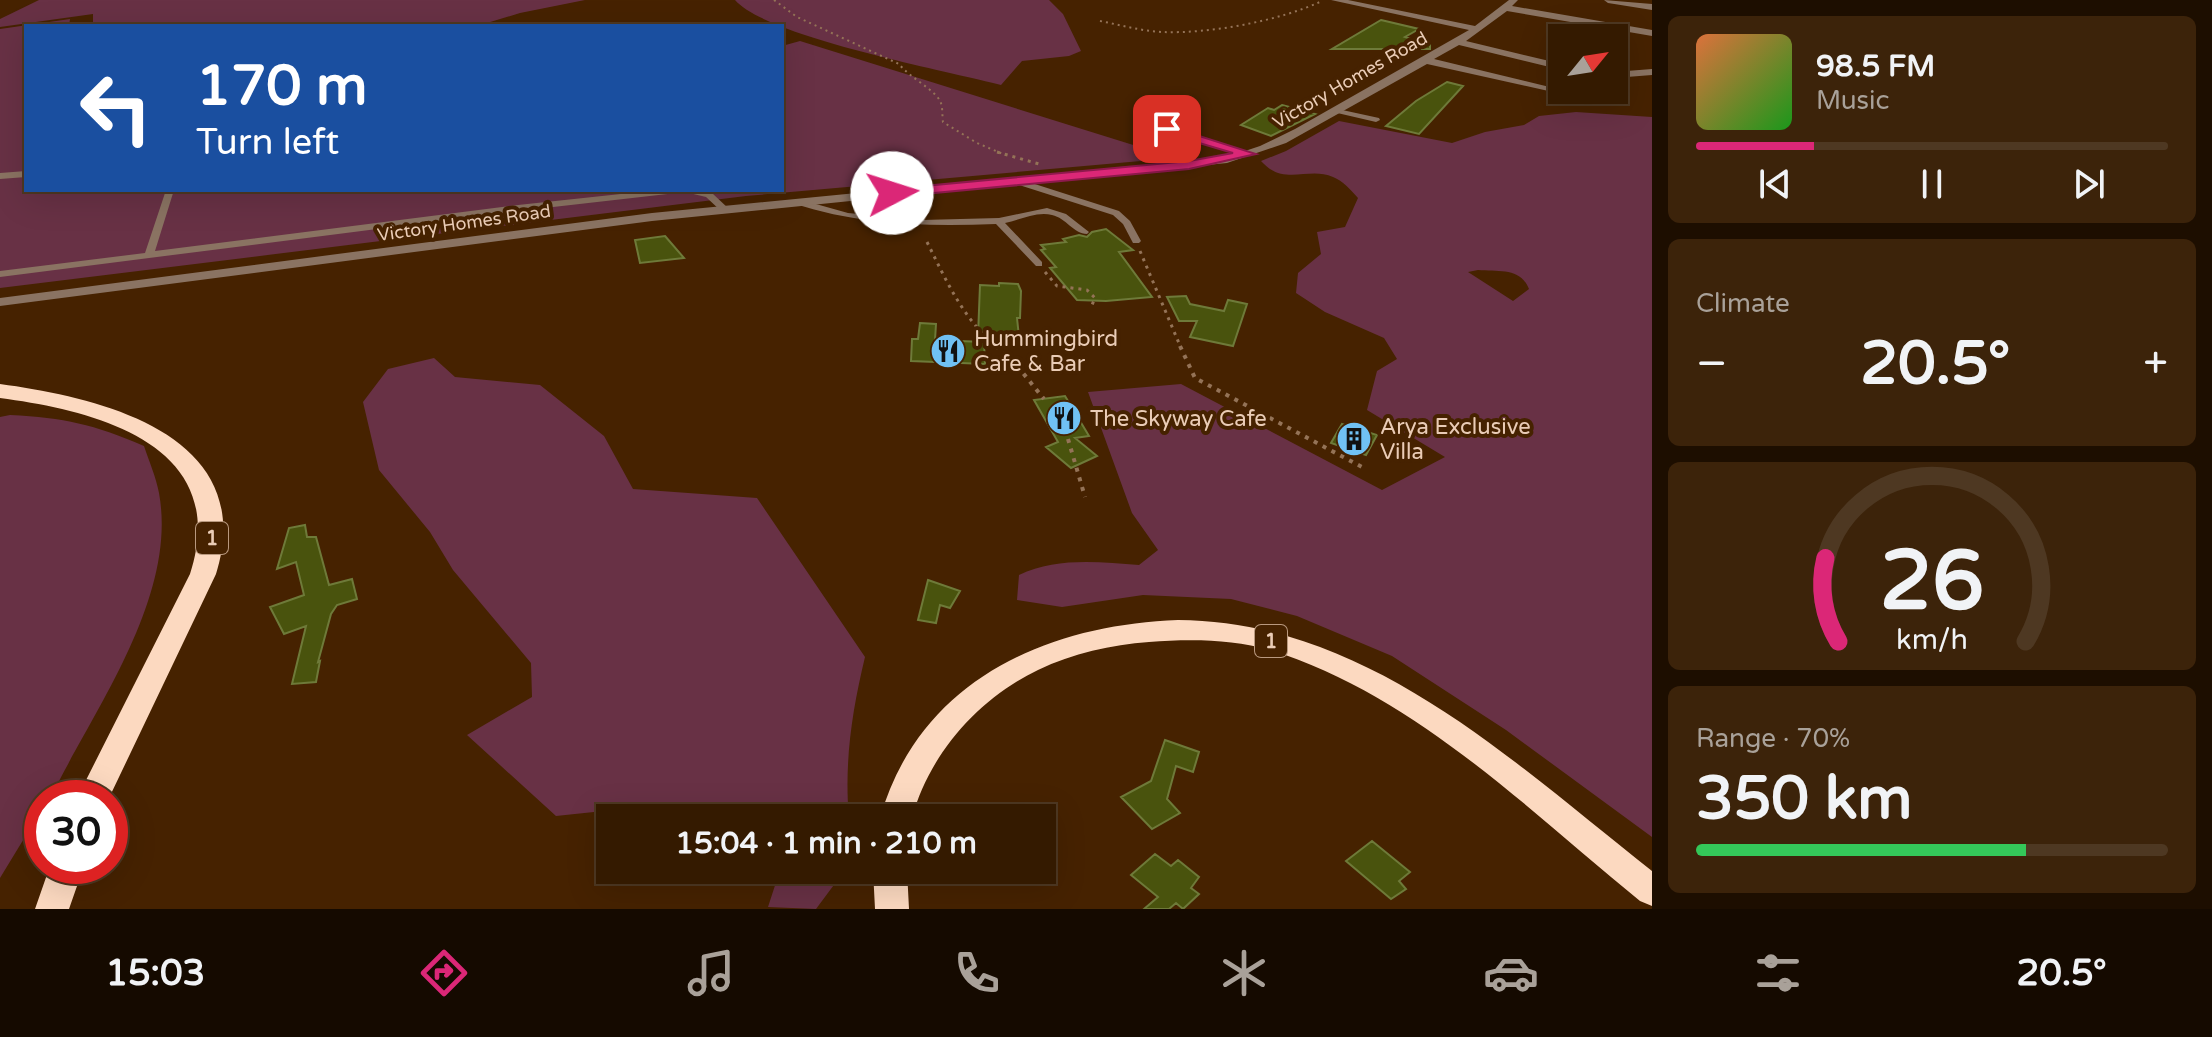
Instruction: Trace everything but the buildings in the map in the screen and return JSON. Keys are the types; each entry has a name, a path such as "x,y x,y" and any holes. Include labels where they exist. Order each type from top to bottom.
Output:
{"highway":[{"name":"1","path":"0,391 70,404 127,420 179,454 209,495 213,521 211,548 191,600 139,699 101,780"},
{"name":"1","path":"902,804 917,768 936,737 968,701 1021,666 1083,642 1129,633 1177,629 1227,632 1277,642 1331,662 1389,693 1464,743 1652,891"},
{"path":"52,909 61,884"},
{"path":"891,884 892,909"}],"street":[{"path":"1335,0 1475,29"},
{"path":"1608,0 1652,7"},
{"path":"1510,4 1652,33"},
{"name":"Victory Homes Road","path":"0,302 724,209 1189,165 1250,154 1281,141 1424,60 1510,4"},
{"path":"1456,41 1548,64"},
{"path":"1424,60 1548,90"},
{"path":"1628,74 1652,72"}],"lane":[{"path":"1336,110 1376,120"},
{"path":"1139,121 1250,154"},
{"path":"0,176 24,174"},
{"path":"1016,181 1116,213 1127,223 1136,241"},
{"path":"149,256 169,192"},
{"path":"0,274 664,192"},
{"path":"696,192 709,195 724,209"},
{"path":"798,202 842,216 886,223 998,221 1047,211 1063,215 1084,232"},
{"path":"998,221 1039,264"}],"path":[{"path":"774,0 797,17 899,64 910,78 925,86 940,100 943,122 974,143 1013,158 1046,165"},
{"path":"1100,21 1156,31 1186,31 1298,11 1324,0"},
{"path":"1136,241 1195,378 1362,467"},
{"path":"927,242 954,297 975,329 1014,362 1044,399"},
{"path":"1039,264 1057,286 1087,290 1095,298 1092,305"},
{"path":"1068,439 1085,497"}],"shaded area":[{"path":"39,0 585,0 484,24 93,24 93,14 0,27 0,19"},
{"path":"735,0 1049,0 1063,14 1081,51 1069,56 1022,61 1001,85 859,51 784,28 784,24 775,24 753,14"},
{"path":"70,19 69,24 35,24"},
{"path":"24,26 24,192 784,192 784,45 800,41 1175,158 746,196 0,288 0,29"},
{"path":"1576,112 1652,117 1652,837 1506,730 1392,656 1297,616 1231,599 1143,595 1062,607 1017,600 1019,575 1033,569 1078,562 1139,565 1158,550 1132,513 1088,392 1181,384 1382,490 1445,457 1367,410 1377,371 1397,359 1384,338 1325,312 1296,293 1298,273 1321,254 1317,232 1345,227 1358,198 1333,177 1278,173 1261,161 1286,151 1339,121 1452,143 1485,132 1524,125 1539,116","holes":["1478,270 1514,274 1529,289 1513,301 1468,272"]},
{"path":"434,358 455,377 540,385 604,436 633,489 757,498 865,657 850,737 849,804 596,804 596,812 556,816 467,735 532,697 531,663 453,570 430,532 379,470 363,402 388,369"},
{"path":"10,415 78,423 144,446 159,493 162,530 157,568 147,606 132,643 60,780 24,780 24,839 0,878 0,417"},
{"path":"775,884 835,884 816,909 768,907"}],"place":[{"name":"Hummingbird Cafe & Bar","path":"948,351"},
{"name":"The Skyway Cafe","path":"1064,418"},
{"name":"Arya Exclusive Villa","path":"1354,439"}],"route":[{"path":"892,193 1189,165 1250,154 1167,129"}]}
